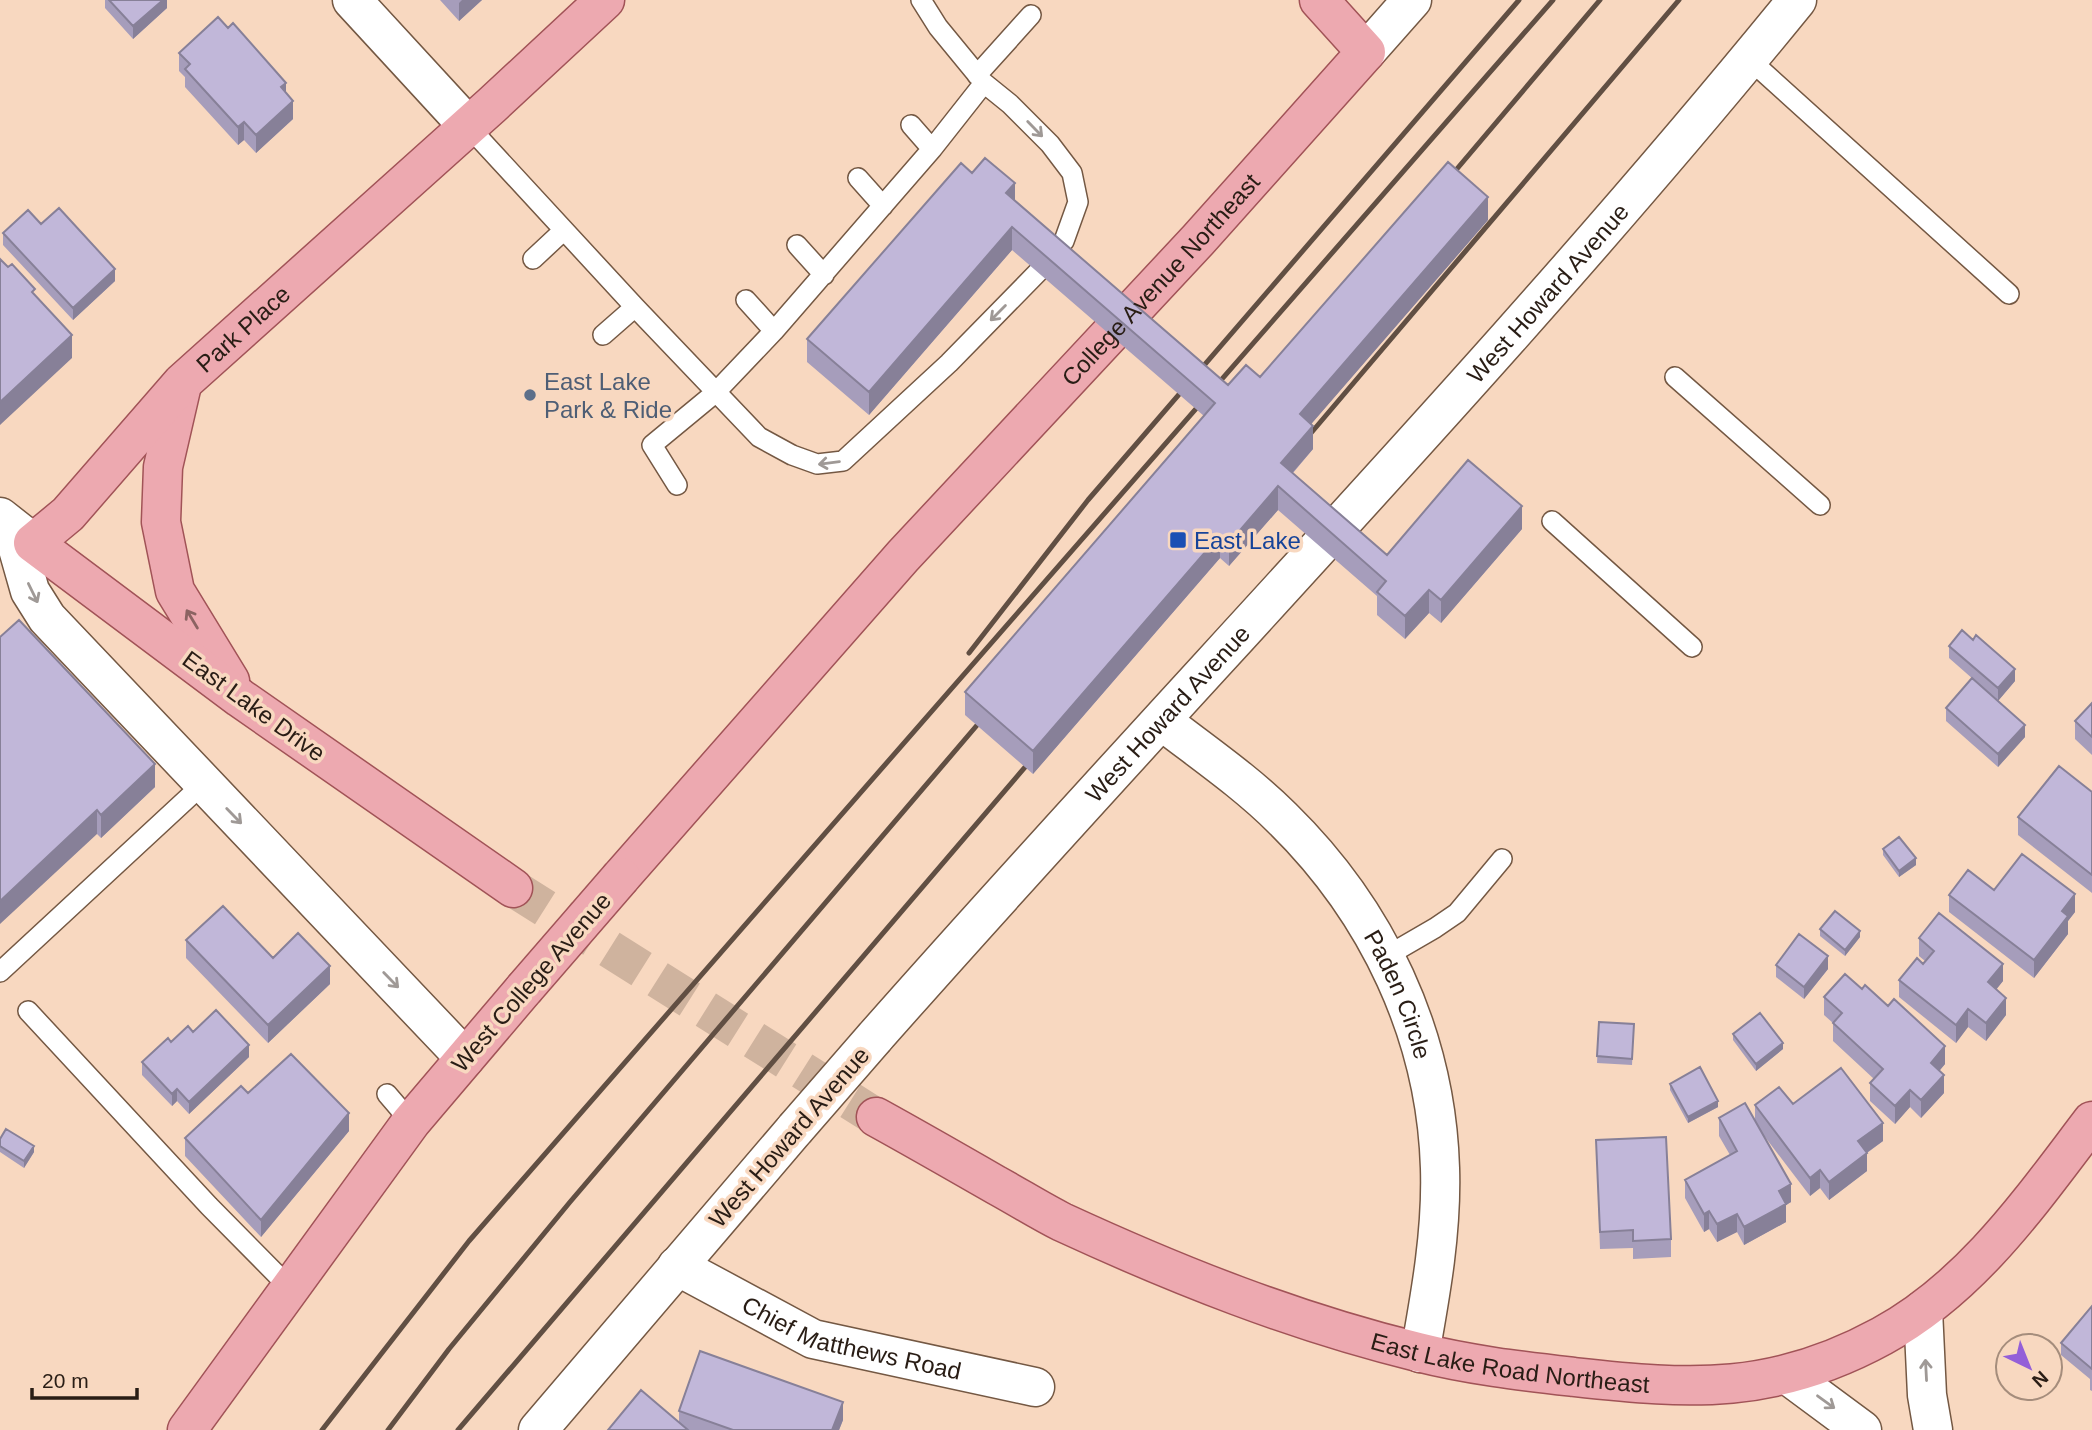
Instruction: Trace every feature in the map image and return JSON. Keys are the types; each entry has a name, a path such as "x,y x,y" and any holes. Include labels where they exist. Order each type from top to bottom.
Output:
{"main road":[{"path":"352,0 468,126"},
{"name":"Park Place","path":"11,534 68,514 182,383 605,0"},
{"path":"1319,0 1366,52"},
{"name":"College Avenue Northeast","path":"903,556 1198,240 1412,0"},
{"name":"West Howard Avenue","path":"538,1430 875,1037 1570,267 1797,0"},
{"path":"182,383 163,467 161,523 175,591 240,698"},
{"path":"11,534 30,591 47,618 465,1058"},
{"name":"East Lake Drive","path":"11,534 513,888"},
{"name":"West College Avenue","path":"187,1430 290,1288 399,1108 465,1058 903,556"},
{"name":"Paden Circle","path":"1162,721 1281,816 1338,879 1376,937 1409,1008 1427,1073 1436,1121 1440,1169 1435,1271 1420,1353"},
{"name":"East Lake Road Northeast","path":"876,1117 1059,1220 1205,1283 1327,1327 1420,1353 1499,1368 1649,1385 1716,1387 1789,1376 1825,1363 1883,1336 1923,1310 1968,1272 2008,1231 2092,1121"},
{"name":"Chief Matthews Road","path":"677,1266 813,1339 1035,1387"},
{"path":"1923,1310 1927,1395 1933,1430"},
{"path":"1789,1376 1862,1430"}],"lane":[{"path":"468,126 759,437 792,455 817,464 844,461 949,363 1041,269 1065,240 1078,202 1072,173 1050,144 981,79 938,27 921,0"},
{"path":"677,485 653,445 715,393 824,275 933,149 981,79 1031,15"},
{"path":"1749,59 2009,294"},
{"path":"911,125 933,149"},
{"path":"858,178 883,206"},
{"path":"533,259 564,231"},
{"path":"797,245 824,275"},
{"path":"746,300 774,331"},
{"path":"603,335 635,307"},
{"path":"1675,377 1820,505"},
{"path":"1552,521 1692,647"},
{"path":"0,972 203,784"},
{"path":"1385,957 1435,929 1457,913 1502,859"},
{"path":"28,1011 209,1206 290,1288"}],"building":[{"path":"109,0 163,0 133,26"},
{"path":"218,17 228,28 233,23 286,83 281,87 293,101 256,135 244,122 238,127 185,69 190,64 179,53"},
{"path":"985,158 1015,183 1006,193 1228,385 1246,365 1260,377 1448,162 1488,197 1300,414 1313,426 1281,463 1387,555 1468,460 1522,506 1441,600 1429,590 1405,616 1377,592 1386,581 1278,486 1229,543 1220,535 1033,751 965,692 1215,403 1012,227 869,392 807,339 961,163 972,173"},
{"path":"59,208 115,269 73,308 3,233 28,210 41,224"},
{"path":"0,259 8,267 12,264 35,289 32,292 72,335 0,402"},
{"path":"19,620 155,764 101,815 97,810 0,901 0,637"},
{"path":"1962,630 1973,640 1976,635 2015,669 1998,688 1949,646"},
{"path":"1972,678 2025,725 1998,754 1946,708"},
{"path":"2092,703 2092,737 2075,721"},
{"path":"2059,766 2092,792 2092,875 2018,817"},
{"path":"1899,837 1916,858 1899,871 1883,849"},
{"path":"2022,854 2075,894 2062,911 2068,916 2034,960 1949,895 1968,870 1994,890"},
{"path":"223,906 273,958 298,933 330,966 268,1025 186,940"},
{"path":"1835,911 1860,931 1845,950 1820,929"},
{"path":"1939,913 2003,964 1988,982 2006,998 1986,1023 1968,1009 1956,1025 1899,980 1917,958 1923,964 1934,951 1919,938"},
{"path":"1799,934 1828,956 1804,987 1776,965"},
{"path":"1845,974 1862,989 1865,985 1888,1006 1894,999 1945,1046 1931,1063 1944,1075 1921,1100 1910,1090 1895,1106 1870,1083 1883,1069 1833,1023 1842,1013 1824,997"},
{"path":"216,1010 249,1045 189,1102 177,1089 172,1094 142,1062 168,1038 171,1042 188,1026 193,1032"},
{"path":"1760,1013 1783,1043 1756,1064 1733,1034"},
{"path":"1599,1022 1634,1024 1632,1059 1597,1056"},
{"path":"291,1054 349,1113 261,1220 185,1138 241,1086 248,1093"},
{"path":"1700,1067 1718,1101 1688,1117 1670,1084"},
{"path":"1841,1068 1883,1123 1858,1141 1867,1153 1829,1182 1820,1170 1810,1178 1755,1105 1779,1087 1793,1104"},
{"path":"1745,1103 1791,1184 1779,1191 1786,1204 1744,1227 1737,1214 1717,1224 1709,1211 1704,1214 1685,1180 1737,1151 1719,1118"},
{"path":"6,1129 34,1146 24,1161 0,1146 0,1139"},
{"path":"1666,1137 1671,1239 1633,1241 1633,1230 1600,1232 1596,1140"},
{"path":"2092,1306 2092,1369 2064,1346 2064,1339"},
{"path":"700,1351 843,1402 832,1430 733,1430 679,1411"},
{"path":"641,1390 688,1430 608,1430"}],"tunnel":[{"path":"513,888 876,1117"}],"railway":[{"path":"969,653 1088,500 1519,0"},
{"path":"322,1430 469,1241 1553,0"},
{"path":"1445,183 1600,0"},
{"path":"1300,446 1679,0"},
{"path":"388,1430 449,1349 570,1202 990,710"},
{"path":"458,1430 1038,752"}],"place":[{"name":"East Lake Park & Ride","path":"530,395"},
{"name":"East Lake","path":"1178,540"}]}
